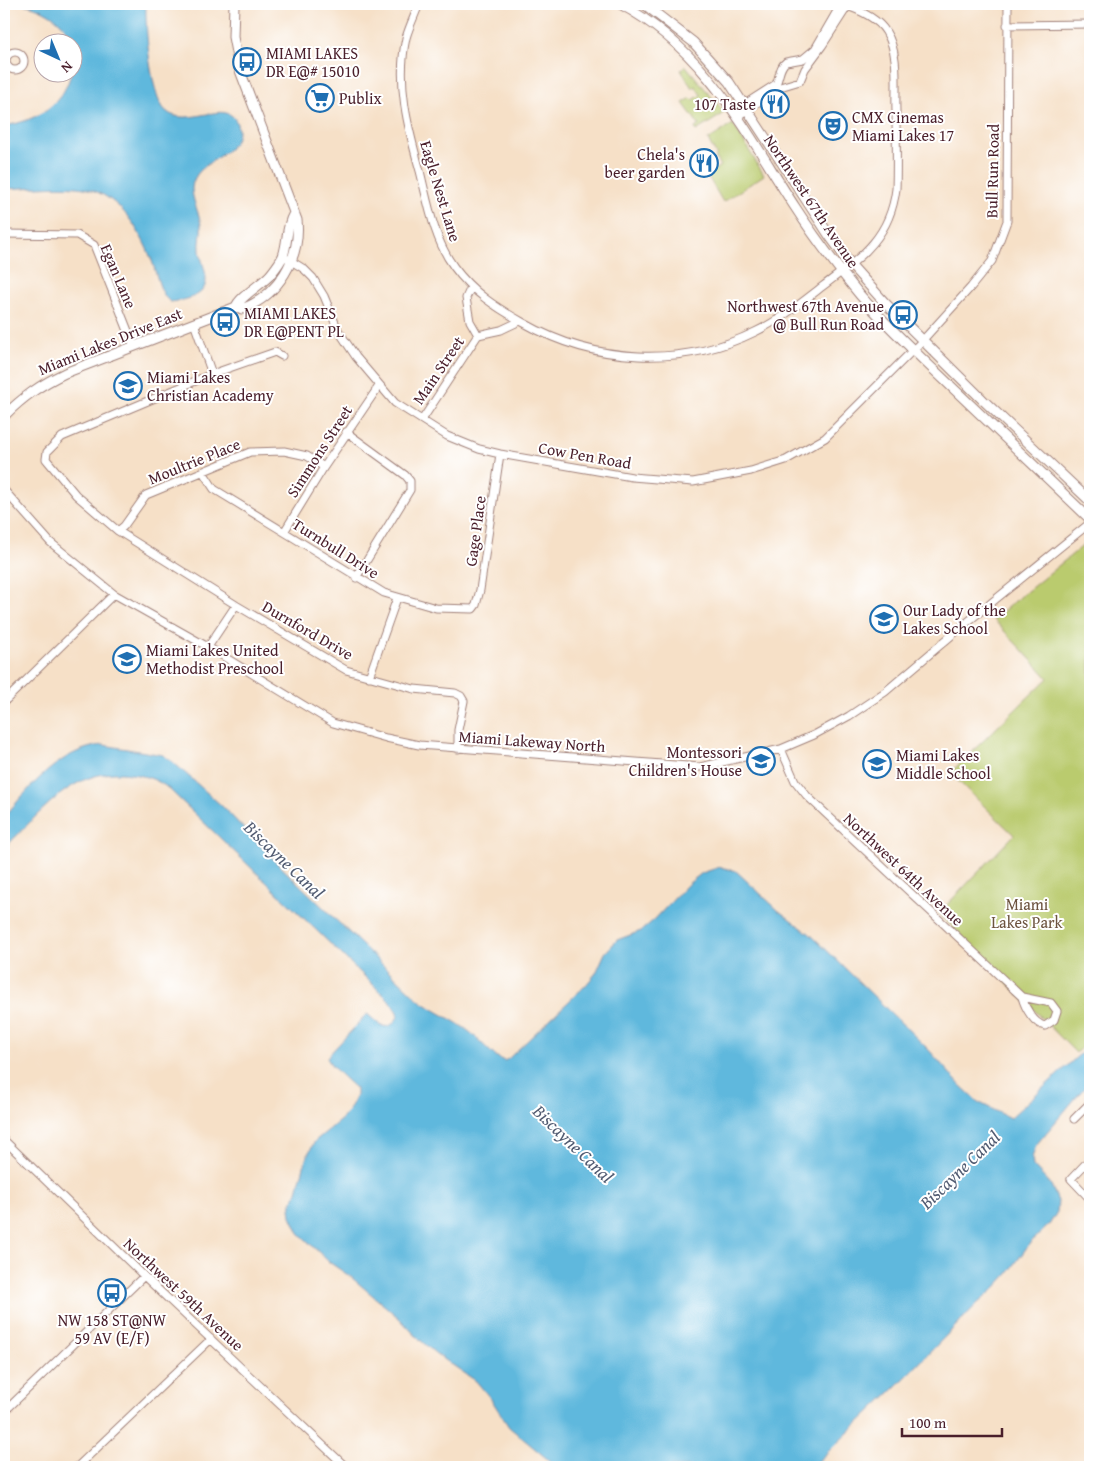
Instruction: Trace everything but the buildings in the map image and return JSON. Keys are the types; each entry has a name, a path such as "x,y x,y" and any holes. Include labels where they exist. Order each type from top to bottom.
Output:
{"main road":[{"name":"Miami Lakes Drive East","path":"4,416 21,399 39,386 65,372 236,307 242,309 252,305 266,296 278,284 287,259 289,222 293,215 291,203 237,60 232,26 234,4"},
{"name":"Northwest 67th Avenue","path":"620,4 664,34 695,62 716,86 736,113 796,208 842,272 868,303 913,350 1090,519"},
{"name":"Northwest 67th Avenue","path":"644,4 693,42 725,76 809,206 851,265 884,303 1090,501"}],"street":[{"name":"Eagle Nest Lane","path":"419,4 406,38 402,67 403,98 410,136 433,221 448,258 471,287 493,304 520,321 560,341 607,353 658,356 713,348 757,331 783,316 851,265 878,238 889,219 896,183 895,71 892,44 886,31 877,21 844,4"},
{"path":"736,113 776,84 781,68 786,62 803,59 815,48 844,4"},
{"path":"746,106 780,86 800,80 804,69 822,46 844,4"},
{"name":"Bull Run Road","path":"922,341 992,261 1007,221 1008,4"},
{"path":"1007,25 1090,24"},
{"path":"4,71 12,70"},
{"name":"Egan Lane","path":"4,234 77,235 94,245 134,346"},
{"name":"Cow Pen Road","path":"287,259 304,269 313,278 324,296 338,330 379,386 395,402 447,436 500,454 632,477 693,482 751,471 786,460 825,438 922,341"},
{"name":"Main Street","path":"471,287 466,298 470,321 478,335"},
{"name":"Main Street","path":"422,420 478,335 501,330 520,321"},
{"path":"194,323 212,374"},
{"name":"Durnford Drive","path":"282,356 275,352 212,374 62,437 46,452 46,459 76,495 118,531 236,605 346,670 414,688 455,693 461,696 464,701 458,730 458,749"},
{"name":"Simmons Street","path":"284,532 346,432 379,386"},
{"path":"346,432 405,475 410,481 410,490 356,578"},
{"name":"Moultrie Place","path":"118,531 124,526 146,496 250,452 284,451 307,456 324,467"},
{"name":"Gage Place","path":"472,609 476,606 480,590 500,454"},
{"name":"Turnbull Drive","path":"202,472 214,489 356,578 384,593 436,608 472,609"},
{"name":"Miami Lakeway North","path":"4,490 50,542 114,594 208,647 333,723 419,745 700,767 781,749 814,735 848,716 885,692 965,624 1090,523"},
{"path":"4,702 114,594"},
{"path":"369,677 397,598"},
{"path":"208,647 236,605"},
{"name":"Northwest 64th Avenue","path":"781,749 795,781 807,796 1022,997 1051,1003 1057,1011 1054,1020 1045,1026 1038,1024 1023,1003 1022,997"},
{"path":"1074,1119 1090,1103"},
{"name":"Northwest 59th Avenue","path":"4,1140 144,1276 346,1467"},
{"path":"1090,1159 1071,1179 1090,1199"},
{"path":"4,1412 144,1276"},
{"path":"77,1467 211,1339"}],"green space":[{"path":"686,66 724,112 696,131 695,128 699,125 683,103 701,95 695,86 692,88 681,70"},
{"path":"733,124 764,175 723,202 707,175 720,166 708,140"},
{"name":"Miami Lakes Park","path":"1090,540 1090,1039 1076,1053 939,913 1014,835 950,773 1048,678 993,619"}],"water":[{"path":"19,4 146,4 146,28 152,77 156,91 166,111 175,116 185,117 217,113 233,116 237,124 238,135 234,143 201,170 195,178 192,188 201,225 200,251 206,280 204,288 198,294 174,302 170,302 166,298 147,248 133,223 124,212 103,195 77,187 50,186 4,189 4,126 16,124 38,115 57,101 68,82 82,82 82,32 67,32 53,16 32,6"},
{"name":"Biscayne Canal","path":"103,745 163,755 174,763 223,807 275,861 417,998 464,1028 504,1061 586,985 596,973 605,953 617,940 641,931 688,884 702,873 720,867 736,871 779,911 810,934 928,1049 978,1102 1010,1118 1090,1045 1090,1081 1036,1145 1032,1158 1033,1166 1051,1185 1058,1201 1057,1212 1049,1225 1030,1243 1007,1275 993,1290 897,1386 812,1467 557,1467 509,1427 491,1399 476,1381 435,1353 399,1318 351,1277 329,1262 299,1233 291,1216 290,1208 307,1156 315,1141 343,1118 356,1096 356,1089 335,1069 327,1057 367,1014 382,1026 390,1026 394,1023 398,1017 397,1012 389,1000 169,789 151,778 131,774 110,773 92,777 75,784 45,807 4,848 4,817 35,782 47,771 73,754 87,748"}],"place":[{"name":"MIAMI LAKES DR E@# 15010","path":"247,62"},
{"name":"Publix","path":"320,98"},
{"name":"107 Taste","path":"775,104"},
{"name":"CMX Cinemas Miami Lakes 17","path":"833,126"},
{"name":"Chela's beer garden","path":"704,163"},
{"name":"Northwest 67th Avenue @ Bull Run Road","path":"903,315"},
{"name":"MIAMI LAKES DR E@PENT PL","path":"225,322"},
{"name":"Miami Lakes Christian Academy","path":"128,386"},
{"name":"Our Lady of the Lakes School","path":"884,619"},
{"name":"Miami Lakes United Methodist Preschool","path":"127,659"},
{"name":"Montessori Children's House","path":"761,761"},
{"name":"Miami Lakes Middle School","path":"877,764"},
{"name":"NW 158 ST@NW 59 AV (E/F)","path":"112,1293"}]}
